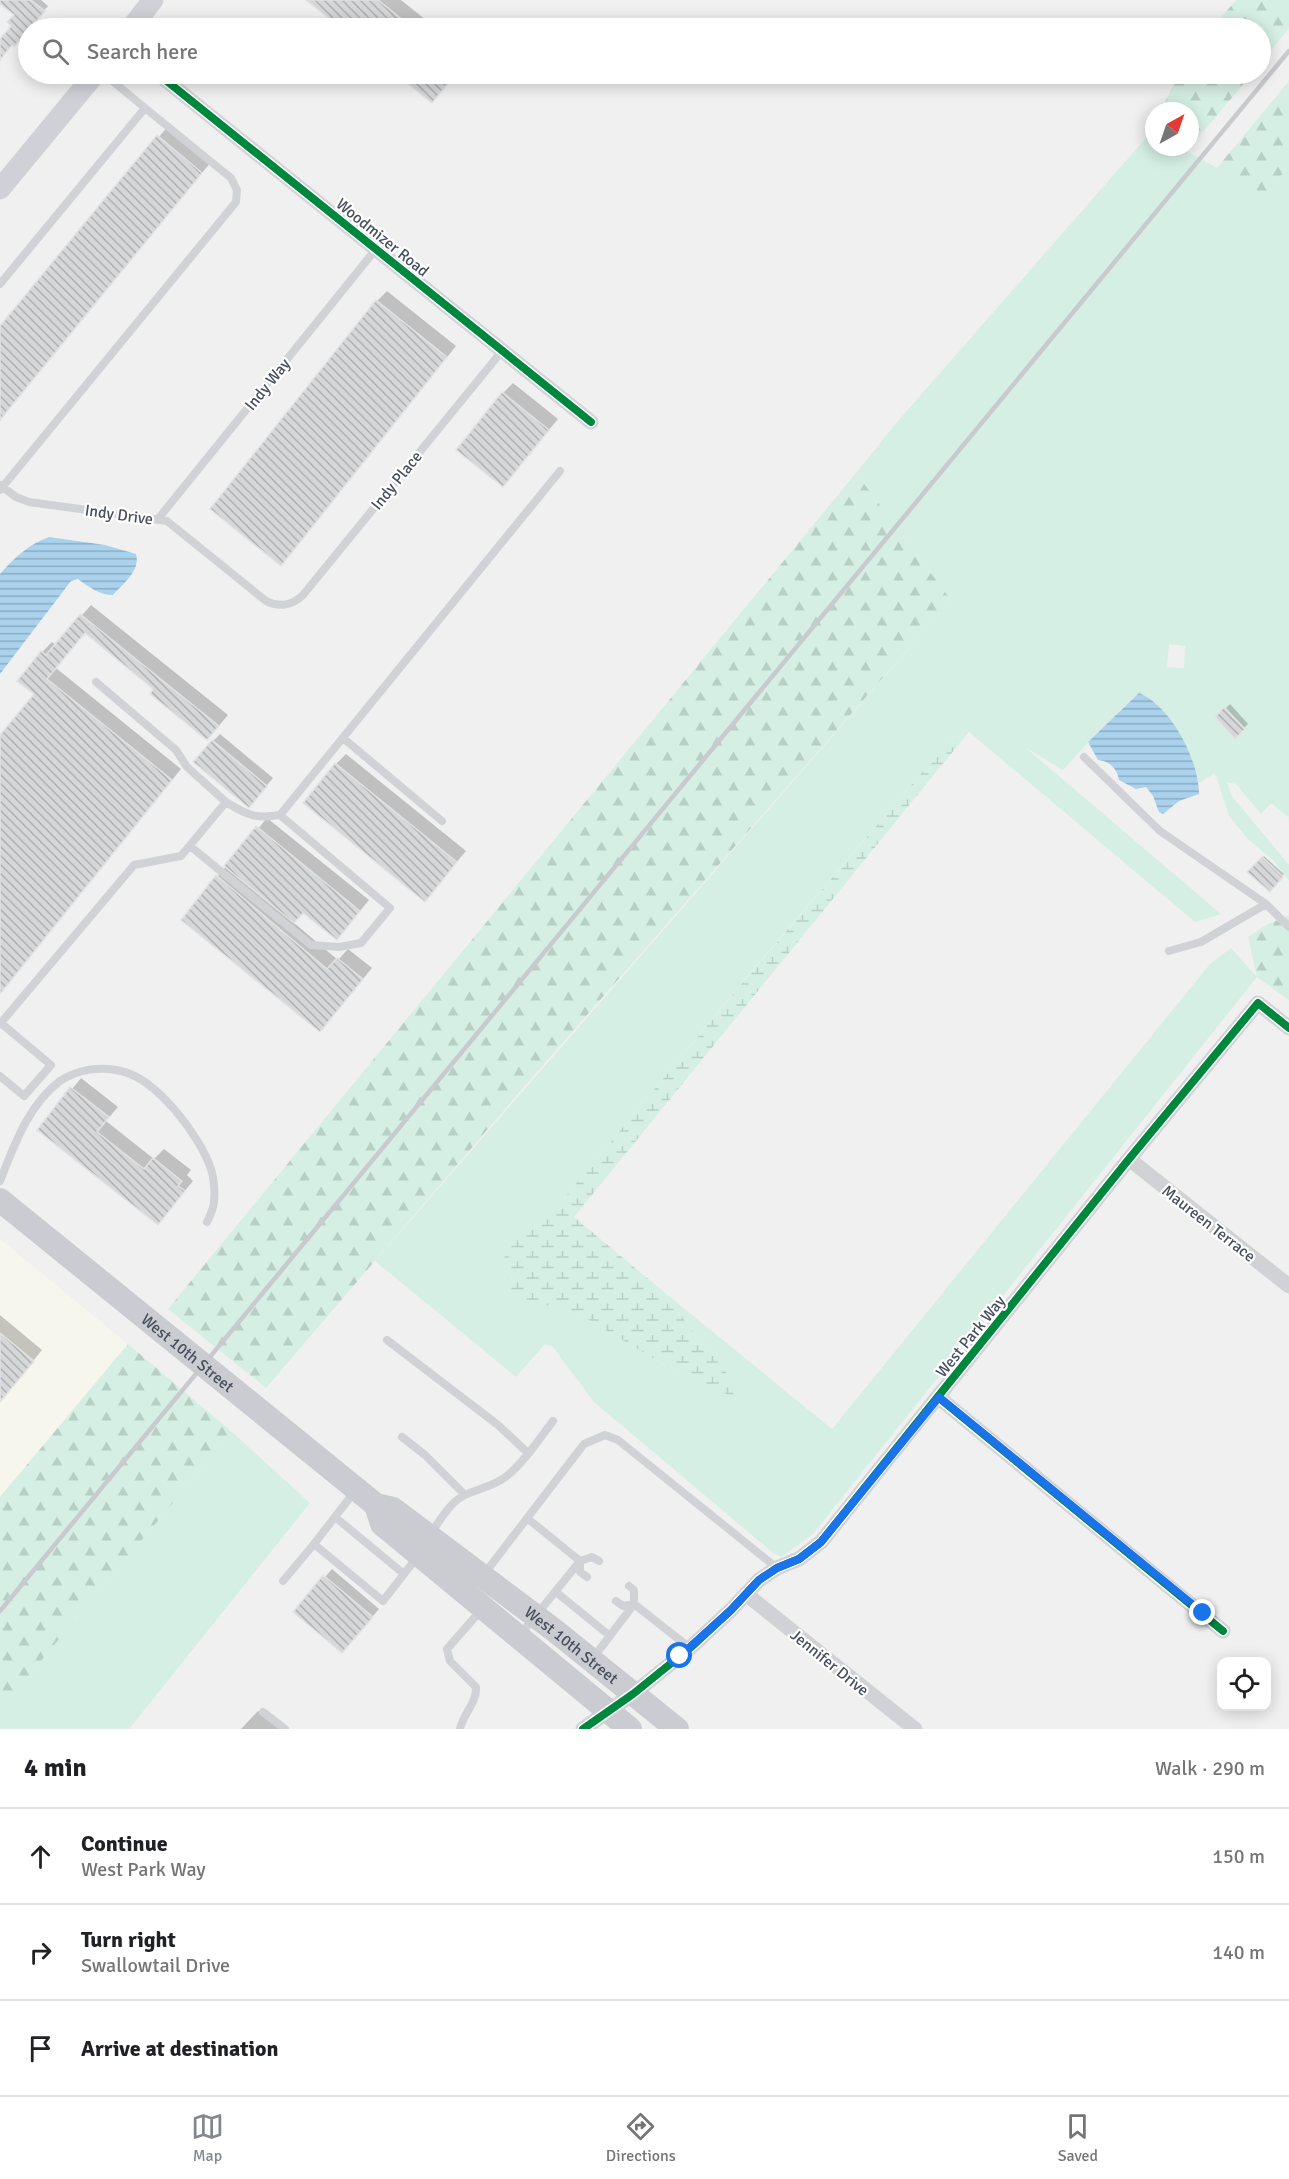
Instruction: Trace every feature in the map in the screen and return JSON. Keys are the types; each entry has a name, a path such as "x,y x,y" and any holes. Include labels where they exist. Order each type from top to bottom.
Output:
{"main road":[{"path":"139,18 153,0"},
{"path":"0,189 87,84"},
{"name":"West 10th Street","path":"0,1200 376,1505 382,1524 483,1576 592,1660 621,1702 630,1729"},
{"name":"West 10th Street","path":"424,1545 483,1608 518,1637 621,1702 677,1729"}],"street":[{"name":"Woodmizer Road","path":"171,84 591,422"},
{"name":"West Park Way","path":"583,1729 690,1648 759,1580 777,1568 799,1559 821,1542 1257,1003 1289,1028"},
{"name":"Maureen Terrace","path":"1129,1159 1289,1286"},
{"path":"939,1397 1223,1631"},
{"name":"Jennifer Drive","path":"746,1594 915,1729"}],"lane":[{"path":"1,488 236,202 237,190 231,178 116,84"},
{"path":"0,284 145,108"},
{"name":"Indy Way","path":"159,519 376,248"},
{"name":"Indy Place","path":"287,604 303,595 502,351"},
{"path":"96,682 176,750 187,767 226,802 247,815 262,818 280,815 560,471"},
{"name":"Indy Drive","path":"1,488 29,502 159,519 171,523 266,601 278,605 287,604"},
{"path":"343,738 442,821"},
{"path":"1084,757 1160,831 1266,904 1289,927"},
{"path":"0,1076 24,1096 51,1065 0,1023 134,865 181,856 226,802"},
{"path":"190,846 311,945 339,947 361,943 390,908 280,815"},
{"path":"1169,951 1201,942 1266,904"},
{"path":"0,1181 27,1119 60,1081 82,1071 101,1068 123,1071 144,1081 172,1107 199,1143 212,1171 215,1202 207,1222"},
{"path":"387,1340 498,1425 528,1453"},
{"path":"314,1544 383,1601 446,1511 465,1495 495,1484 507,1476 554,1421"},
{"path":"483,1576 584,1443 604,1435 618,1440 777,1568"},
{"path":"402,1437 425,1455 465,1495"},
{"path":"283,1581 357,1489"},
{"path":"335,1517 367,1549 383,1562 404,1574"},
{"path":"527,1518 580,1561"},
{"path":"518,1637 580,1561 592,1557 598,1562"},
{"path":"580,1561 580,1572 587,1577"},
{"path":"347,1572 354,1564"},
{"path":"365,1586 371,1579"},
{"path":"592,1660 634,1604 634,1590 629,1586"},
{"path":"556,1592 610,1636"},
{"path":"616,1601 622,1606 634,1604 690,1648"},
{"path":"460,1729 461,1722 476,1696 476,1687 450,1661 447,1649 483,1608"},
{"path":"263,1712 285,1729"}],"shaded area":[{"path":"0,1239 128,1344 0,1497"}],"green space":[{"path":"1236,0 1289,0 1289,28 1271,50 1271,18 1221,18"},
{"path":"1289,81 1289,166 1265,195 1216,169"},
{"path":"1173,84 1244,84 1199,137 1199,102 1165,102"},
{"path":"1145,139 1145,156 1196,156 1265,195 1289,166 1289,818 1271,803 1261,814 1236,784 1227,782 1231,795 1289,865 1289,881 1273,860 1248,839 1229,816 1215,773 1199,783 1195,769 1182,745 1139,694 1094,736 1063,770 1026,748 1221,914 1195,922 969,732 963,739 954,735 745,979 542,1225 519,1233 504,1252 508,1270 523,1299 579,1314 678,1373 737,1398 724,1368 693,1332 664,1292 832,1429 1210,964 1231,948 1257,977 813,1534 781,1557 772,1552 594,1402 553,1347 545,1344 516,1377 375,1261 951,600 856,473 898,421","holes":["1169,644 1185,646 1184,668 1167,667"]},
{"path":"856,473 951,600 523,1088 266,1388 168,1309"},
{"path":"954,735 963,739 574,1217 664,1292 693,1332 724,1368 738,1399 678,1373 579,1314 523,1299 510,1288 504,1252 518,1233 542,1225 738,988"},
{"path":"1289,915 1289,1000 1257,977 1248,937 1268,924"},
{"path":"128,1344 232,1432 0,1710 0,1497"},
{"path":"232,1432 310,1503 129,1729 0,1729 0,1710"}],"water":[{"path":"49,537 105,545 136,554 136,566 113,595 90,588 78,579 71,581 0,674 0,574 22,552"},
{"path":"1139,693 1162,709 1172,722 1188,751 1198,780 1199,794 1179,801 1163,814 1159,812 1153,796 1146,787 1136,789 1119,780 1112,766 1098,760 1088,742"}],"building":[{"path":"0,0 31,0 45,11 39,18 18,18 18,42 14,47 12,45 0,60 0,39 11,26 7,22 14,15 0,4"},
{"path":"306,0 378,0 400,18 328,18"},
{"path":"408,84 448,84 432,103"},
{"path":"157,135 202,173 0,420 0,326"},
{"path":"376,300 447,357 281,566 210,509"},
{"path":"502,392 549,430 503,487 456,450"},
{"path":"80,614 219,726 207,740 150,694 153,689 85,633 47,679 172,780 0,994 0,735 34,694 17,681 41,651 46,655"},
{"path":"1224,707 1245,729 1235,739 1215,717"},
{"path":"212,740 267,786 249,808 193,762"},
{"path":"335,763 457,862 425,902 303,803"},
{"path":"256,826 360,911 337,940 303,913 294,923 224,866"},
{"path":"1262,857 1283,877 1270,892 1247,872"},
{"path":"216,875 327,969 337,958 363,979 320,1032 181,920"},
{"path":"70,1087 109,1117 97,1132 144,1169 153,1158 182,1181 178,1186 185,1191 158,1225 37,1130"},
{"path":"0,1333 34,1361 0,1402"},
{"path":"323,1575 373,1617 342,1653 293,1612"}],"railway":[{"path":"1271,73 1289,51"},
{"path":"0,1611 1262,84"}],"cycle path":[{"path":"170,84 591,422"},
{"path":"583,1729 633,1694 690,1648 759,1580 777,1568 799,1559 821,1542 1129,1159 1258,1003 1289,1028"},
{"path":"938,1397 1223,1631"}],"route":[{"path":"680,1656 741,1601 759,1580 813,1550 939,1397 1203,1613"}]}
